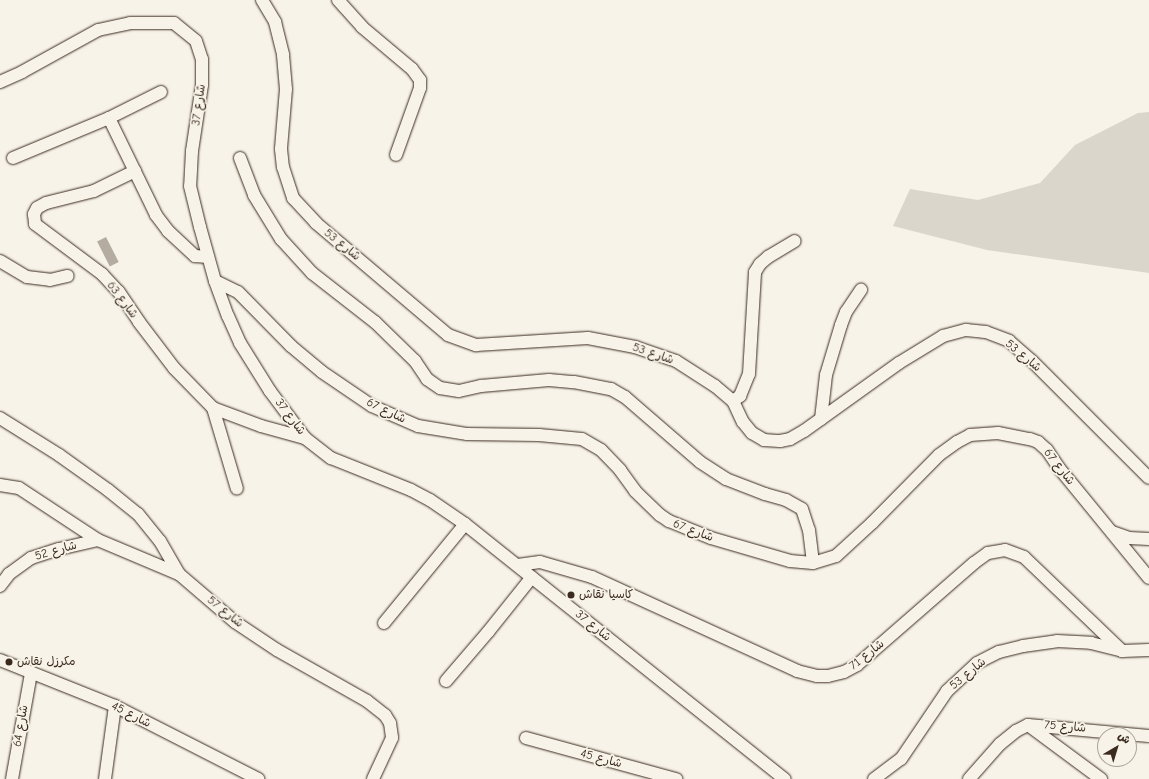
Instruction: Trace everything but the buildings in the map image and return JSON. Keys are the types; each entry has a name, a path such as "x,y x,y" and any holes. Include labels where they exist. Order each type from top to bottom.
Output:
{"street":[{"name":"شارع 53","path":"262,0 274,22 283,55 286,88 281,149 283,167 293,198 316,223 448,335 476,345 588,338 634,347 676,361 715,386 733,402 748,428 759,438 772,442 790,439 821,419 899,363 943,336 966,330 986,332 1009,341 1149,478"},
{"path":"338,0 362,27 412,69 420,80 420,88 396,155"},
{"name":"شارع 37","path":"0,82 22,72 98,30 130,23 174,22 196,41 202,59 202,86 192,152 190,186 208,257 215,282 240,343 270,391 305,438 331,458 410,490 430,500 465,524 785,779"},
{"path":"13,158 109,118 161,92"},
{"path":"109,118 156,215 168,231 195,256 208,257"},
{"path":"240,158 254,195 281,239 312,273 375,322 415,361 427,379 440,388 459,391 481,386 549,380 574,382 610,389 625,397 700,462 726,479 765,494 786,500 802,510 809,530 813,563"},
{"name":"شارع 63","path":"135,171 94,191 46,202 37,208 34,214 34,224 102,274 119,292 139,322 174,368 213,408 261,426 305,438"},
{"path":"733,402 740,396 749,374 755,272 760,264 768,257 795,241"},
{"path":"0,261 27,277 50,280 68,276"},
{"name":"شارع 67","path":"215,282 238,292 291,346 322,372 372,406 418,426 467,434 539,435 582,439 601,450 639,495 660,515 669,521 711,538 790,561 813,563 836,556 872,523 939,455 970,435 1011,434 1038,442 1047,450 1149,578"},
{"path":"821,419 826,375 841,325 846,312 861,290"},
{"path":"213,408 237,490"},
{"path":"0,418 59,455 108,490 138,514 160,541 179,574"},
{"name":"شارع 57","path":"0,485 19,488 98,540 179,574 241,626 277,650 367,701 385,714 390,723 392,738 372,779"},
{"path":"384,623 465,524"},
{"path":"1112,532 1129,538 1149,539"},
{"name":"شارع 52","path":"0,586 9,574 31,558 59,549 98,540"},
{"name":"شارع 71","path":"518,565 540,562 592,577 797,671 817,676 828,676 844,672 857,665 974,563 988,553 1005,550 1024,557 1122,651"},
{"path":"446,681 484,637 532,577"},
{"name":"شارع 53","path":"874,779 901,759 947,691 977,663 999,652 1023,646 1057,641 1091,643 1122,651 1149,650"},
{"name":"شارع 45","path":"0,660 115,706 245,777 258,779"},
{"name":"شارع 64","path":"12,779 31,673"},
{"path":"105,779 115,706"},
{"name":"شارع 75","path":"1028,725 1101,779"},
{"name":"شارع 75","path":"969,779 1000,744 1016,731 1028,725 1149,736"},
{"name":"شارع 45","path":"526,738 676,779"}],"shaded area":[{"path":"1149,112 1149,273 987,250 893,226 910,189 978,200 1040,183 1075,145 1138,113"},
{"path":"106,237 119,262 110,266 97,242"}],"place":[{"name":"كاسيا نقاش","path":"571,595"},
{"name":"مكرزل نقاش","path":"9,662"}]}
